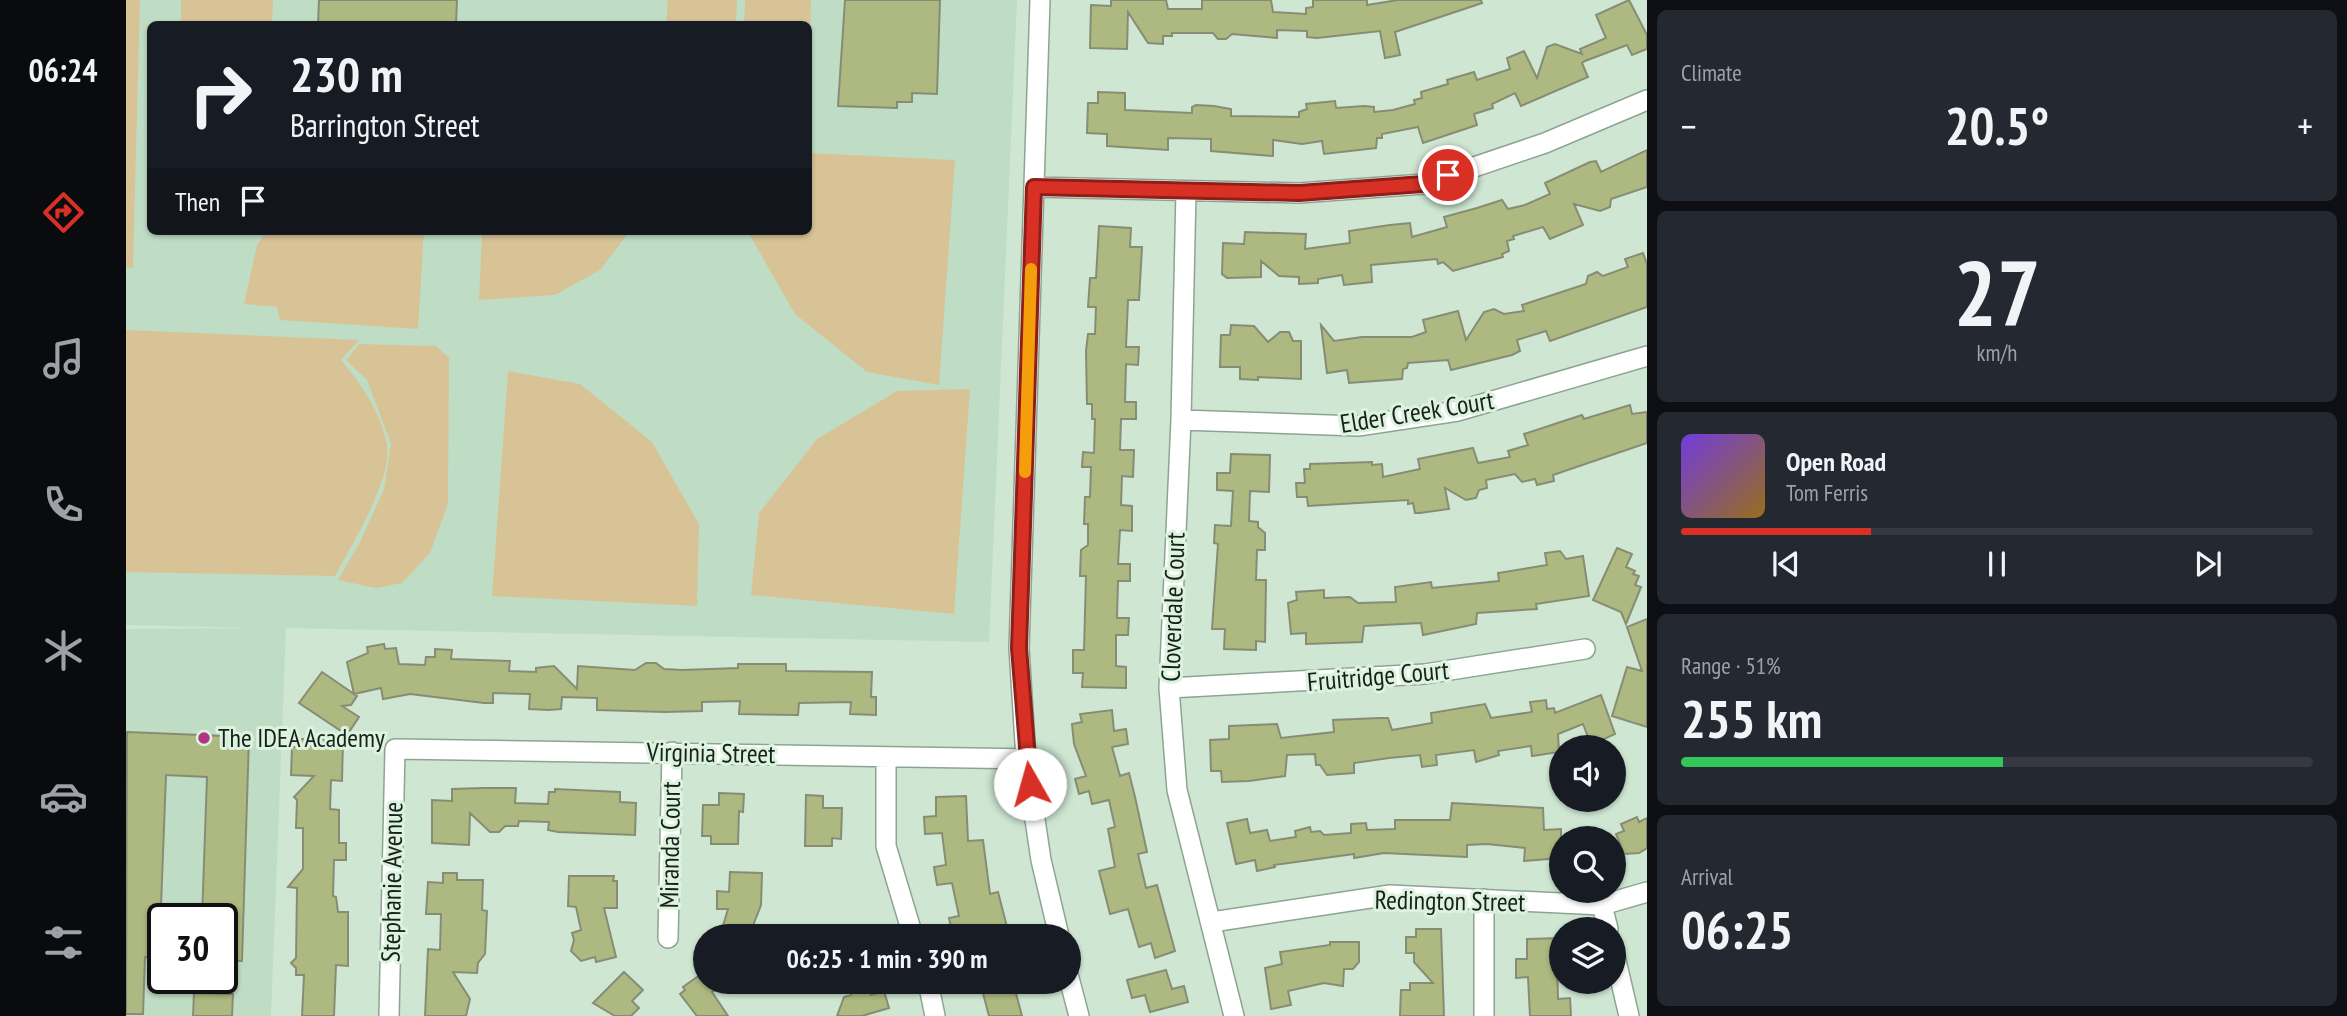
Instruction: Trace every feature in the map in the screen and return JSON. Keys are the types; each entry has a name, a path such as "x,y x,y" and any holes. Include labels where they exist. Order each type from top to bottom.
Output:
{"street":[{"path":"1040,0 1019,648 1026,759 1041,860 1056,924"},
{"path":"1034,187 1299,193 1423,184 1545,143 1647,100"},
{"name":"Cloverdale Court","path":"1186,191 1181,420 1169,688 1177,790 1234,1016"},
{"name":"Elder Creek Court","path":"1181,420 1358,426 1458,411 1647,356"},
{"name":"Fruitridge Court","path":"1169,688 1425,674 1585,649"},
{"name":"Virginia Street","path":"395,749 1026,759"},
{"name":"Stephanie Avenue","path":"389,1016 395,749"},
{"name":"Miranda Court","path":"668,938 672,752"},
{"path":"886,757 886,846 910,924"},
{"name":"Redington Street","path":"1212,922 1390,895 1602,905 1647,892"},
{"path":"1483,1016 1484,899"},
{"path":"1602,905 1605,917"},
{"path":"930,994 935,1016"},
{"path":"1073,994 1079,1016"},
{"path":"1624,994 1629,1016"}],"shaded area":[{"path":"126,0 1017,0 989,642 286,628 271,1016 126,1016 126,629 261,628 126,625"},
{"path":"126,0 140,0 133,268 126,267"},
{"path":"181,0 273,0 272,21 181,21"},
{"path":"668,0 737,0 736,21 666,21"},
{"path":"745,0 811,0 810,21 744,21"},
{"path":"812,153 955,160 939,385 867,372 795,314 750,235 812,235"},
{"path":"264,235 424,235 418,329 280,320 277,307 244,304 257,245"},
{"path":"482,235 627,235 600,270 555,295 479,300"},
{"path":"126,330 359,340 341,360 375,410 387,445 387,459 384,475 369,512 335,576 126,572"},
{"path":"359,344 436,346 449,358 448,504 430,553 402,583 376,588 338,580 360,542 384,489 391,444 367,380 346,360"},
{"path":"508,371 580,384 652,442 699,524 697,606 492,596"},
{"path":"970,389 954,614 751,595 759,513 817,439 897,391"}],"building":[{"path":"319,0 457,0 456,21 318,21"},
{"path":"845,0 940,0 937,94 912,93 912,102 897,102 897,108 838,106"},
{"path":"1111,0 1166,0 1168,9 1202,9 1202,0 1271,0 1273,12 1306,14 1306,8 1313,7 1313,0 1367,0 1367,5 1398,0 1481,0 1482,3 1395,32 1400,55 1385,58 1380,31 1317,38 1307,37 1307,31 1277,30 1277,38 1232,34 1226,39 1218,39 1213,33 1172,33 1172,36 1163,36 1163,44 1148,43 1128,12 1127,49 1090,48 1091,5 1111,6"},
{"path":"1629,0 1647,35 1647,49 1632,55 1627,45 1585,61 1582,63 1588,77 1521,106 1515,93 1492,104 1493,108 1474,114 1477,125 1423,143 1418,127 1382,134 1382,138 1377,138 1376,148 1324,154 1322,141 1302,144 1273,140 1273,156 1211,151 1211,139 1168,138 1168,150 1107,146 1107,134 1087,133 1088,103 1098,103 1098,92 1125,93 1125,110 1192,113 1192,107 1196,105 1231,109 1231,116 1299,117 1299,112 1307,109 1306,104 1335,101 1336,108 1374,107 1374,112 1415,104 1414,100 1422,98 1421,92 1448,84 1447,80 1474,72 1477,80 1510,69 1507,58 1524,51 1537,78 1547,47 1555,44 1582,54 1580,49 1606,38 1596,15"},
{"path":"1647,150 1647,187 1611,199 1610,207 1600,211 1574,204 1583,225 1550,239 1543,227 1513,236 1514,239 1507,241 1509,251 1502,254 1503,257 1453,271 1443,262 1438,264 1437,259 1371,265 1372,282 1344,285 1342,275 1318,279 1318,283 1299,284 1299,277 1279,276 1261,261 1261,277 1227,278 1222,274 1223,243 1244,244 1245,232 1306,234 1305,249 1350,243 1349,231 1390,225 1410,223 1412,237 1447,227 1444,217 1502,200 1508,209 1525,205 1550,194 1545,183 1590,162 1596,161 1601,172"},
{"path":"1099,226 1131,228 1130,247 1142,247 1139,300 1128,300 1126,347 1139,347 1138,365 1126,364 1125,402 1136,402 1136,419 1121,419 1120,450 1134,450 1133,477 1122,476 1121,505 1132,506 1132,531 1120,530 1118,564 1130,564 1130,581 1118,581 1117,618 1129,618 1128,635 1116,635 1116,666 1126,667 1126,688 1082,687 1083,673 1073,673 1073,650 1084,650 1086,576 1080,576 1081,550 1088,545 1088,524 1084,524 1085,497 1090,497 1091,467 1082,467 1083,452 1094,453 1095,419 1092,419 1092,404 1087,404 1086,351 1088,334 1095,334 1096,307 1088,307 1090,278 1096,278"},
{"path":"1643,253 1647,264 1647,307 1550,341 1546,331 1517,340 1520,351 1512,355 1451,370 1448,360 1408,363 1407,368 1403,369 1402,379 1349,383 1347,370 1327,373 1321,325 1334,341 1362,337 1412,337 1426,332 1423,320 1458,311 1466,340 1484,312 1494,309 1504,314 1524,311 1522,305 1586,284 1588,276 1597,272 1603,276 1628,267 1625,259"},
{"path":"1231,325 1254,326 1268,342 1280,332 1289,332 1293,341 1301,341 1301,379 1240,379 1240,367 1220,367 1221,335 1230,335"},
{"path":"1630,405 1632,414 1647,412 1647,443 1553,475 1554,481 1537,485 1535,479 1522,482 1515,474 1486,480 1487,488 1479,490 1476,498 1466,500 1445,488 1449,509 1420,513 1415,513 1413,503 1408,504 1408,500 1308,506 1307,497 1297,497 1296,483 1305,483 1304,469 1310,469 1310,464 1372,462 1372,465 1382,464 1383,477 1420,469 1418,459 1473,448 1478,463 1510,457 1508,451 1528,445 1524,434 1582,415 1584,419"},
{"path":"1231,454 1270,455 1269,492 1250,491 1249,521 1258,522 1258,527 1265,533 1265,550 1257,550 1256,580 1266,580 1265,642 1256,641 1256,650 1224,649 1225,629 1212,629 1218,544 1214,543 1215,525 1231,526 1233,491 1217,490 1217,473 1230,473"},
{"path":"1617,548 1632,554 1626,567 1639,576 1635,585 1641,587 1626,624 1621,612 1593,600"},
{"path":"1560,551 1566,559 1583,556 1589,596 1536,604 1537,609 1477,613 1476,624 1423,635 1421,623 1364,626 1362,642 1306,644 1306,633 1291,634 1288,603 1297,600 1296,592 1324,590 1324,598 1350,597 1358,603 1396,602 1395,587 1431,582 1432,588 1499,581 1498,573 1547,565 1545,553"},
{"path":"1647,619 1647,727 1612,716 1627,667 1642,671 1627,627"},
{"path":"384,644 385,649 396,648 399,664 425,665 426,657 435,657 435,649 452,650 451,659 510,661 509,671 536,672 536,668 554,666 577,689 578,666 635,670 646,663 656,663 664,669 682,670 738,668 738,664 786,664 786,671 872,672 871,697 876,697 876,715 850,714 851,702 799,703 798,715 739,714 740,701 702,702 702,711 665,712 597,710 597,698 562,697 561,709 549,710 529,709 530,694 493,693 493,703 484,703 410,694 383,699 381,688 354,694 347,662 368,653 367,647"},
{"path":"322,672 357,696 351,705 342,706 359,717 347,735 299,703"},
{"path":"1601,695 1615,734 1587,735 1583,724 1558,735 1549,735 1549,753 1532,756 1531,746 1498,751 1499,755 1476,762 1474,750 1436,755 1437,765 1422,767 1420,755 1354,763 1354,773 1327,775 1320,765 1316,765 1315,754 1287,755 1285,776 1222,782 1221,771 1211,771 1210,740 1229,739 1229,726 1277,724 1281,738 1334,732 1333,720 1388,718 1392,730 1432,723 1431,713 1485,704 1491,718 1532,712 1530,702 1546,700 1547,709 1554,708 1555,713"},
{"path":"1112,710 1114,731 1126,729 1128,744 1112,747 1120,776 1129,773 1135,797 1147,852 1138,854 1146,888 1157,885 1175,951 1155,958 1151,943 1139,947 1128,909 1110,914 1099,871 1115,867 1108,829 1115,827 1109,800 1092,804 1089,791 1079,794 1075,779 1086,776 1074,744 1072,724 1082,722 1080,714"},
{"path":"127,732 249,737 242,961 238,961 238,903 203,903 207,777 166,775 161,903 147,903 143,1014 126,1014"},
{"path":"300,739 343,740 342,781 331,780 330,809 339,810 339,843 346,843 346,860 334,860 333,896 336,897 338,912 348,912 348,966 336,965 334,1016 302,1016 304,975 296,975 296,968 291,963 296,958 297,888 288,887 303,869 303,828 296,828 297,800 294,797 314,776 291,775 292,747 299,747"},
{"path":"516,788 515,803 548,804 549,792 555,792 555,789 620,792 620,802 636,803 635,835 558,832 548,830 549,822 519,821 518,826 505,826 499,832 490,832 470,813 469,845 432,843 432,800 452,801 452,789"},
{"path":"719,793 744,794 743,812 739,811 738,844 711,844 711,836 702,836 703,805 719,805"},
{"path":"806,795 823,796 823,808 842,808 841,839 832,838 832,846 805,846"},
{"path":"966,796 968,841 983,840 990,894 998,892 1006,924 950,924 949,918 959,916 952,883 937,885 934,867 946,865 942,833 925,834 924,817 936,816 936,797"},
{"path":"1452,803 1543,808 1544,830 1549,830 1549,859 1524,861 1525,848 1487,844 1467,845 1467,857 1384,853 1354,858 1354,854 1274,865 1275,867 1257,871 1255,860 1236,864 1227,823 1247,819 1250,833 1267,830 1270,841 1296,837 1295,831 1310,827 1311,832 1320,831 1324,835 1351,833 1351,824 1366,823 1367,830 1395,829 1395,820 1450,820"},
{"path":"1637,817 1639,822 1647,818 1647,848 1639,853 1626,854 1626,826 1621,824"},
{"path":"730,872 762,873 761,905 754,924 724,924 728,909 717,909 717,891 729,892"},
{"path":"443,873 457,873 457,880 483,880 482,910 487,911 485,954 478,963 477,973 453,972 470,999 466,1016 425,1016 428,949 440,950 441,914 426,914 428,882 443,883"},
{"path":"569,876 614,876 613,881 617,881 617,908 604,908 616,957 596,962 595,957 581,961 571,951 574,940 572,933 581,930 576,907 568,906"},
{"path":"1416,929 1441,929 1444,1016 1400,1016 1401,990 1410,990 1410,983 1433,983 1414,962 1414,953 1406,953 1406,937 1416,937"},
{"path":"1549,938 1549,994 1558,994 1558,999 1570,998 1571,1016 1530,1016 1528,977 1516,978 1516,959 1527,959 1527,939"},
{"path":"1330,942 1359,942 1359,962 1353,969 1344,969 1343,986 1324,983 1288,991 1291,1005 1271,1009 1265,968 1282,964 1280,952 1330,945"},
{"path":"1166,970 1172,989 1184,986 1188,1002 1150,1012 1145,995 1132,998 1127,980"},
{"path":"624,972 643,990 632,1001 639,1008 631,1016 615,1016 593,1003"},
{"path":"693,980 693,994 713,994 728,1016 697,1016 680,994 685,990 683,987"},
{"path":"194,994 233,994 232,1016 193,1016"},
{"path":"885,994 889,1008 862,1016 837,1016 844,997"},
{"path":"983,994 1016,994 1022,1016 989,1016"}],"slow traffic":[{"path":"1025,472 1031,269"}],"place":[{"name":"The IDEA Academy","path":"204,738"}],"route":[{"path":"1030,784 1019,648 1034,187 1299,193 1423,184 1448,175"}]}
